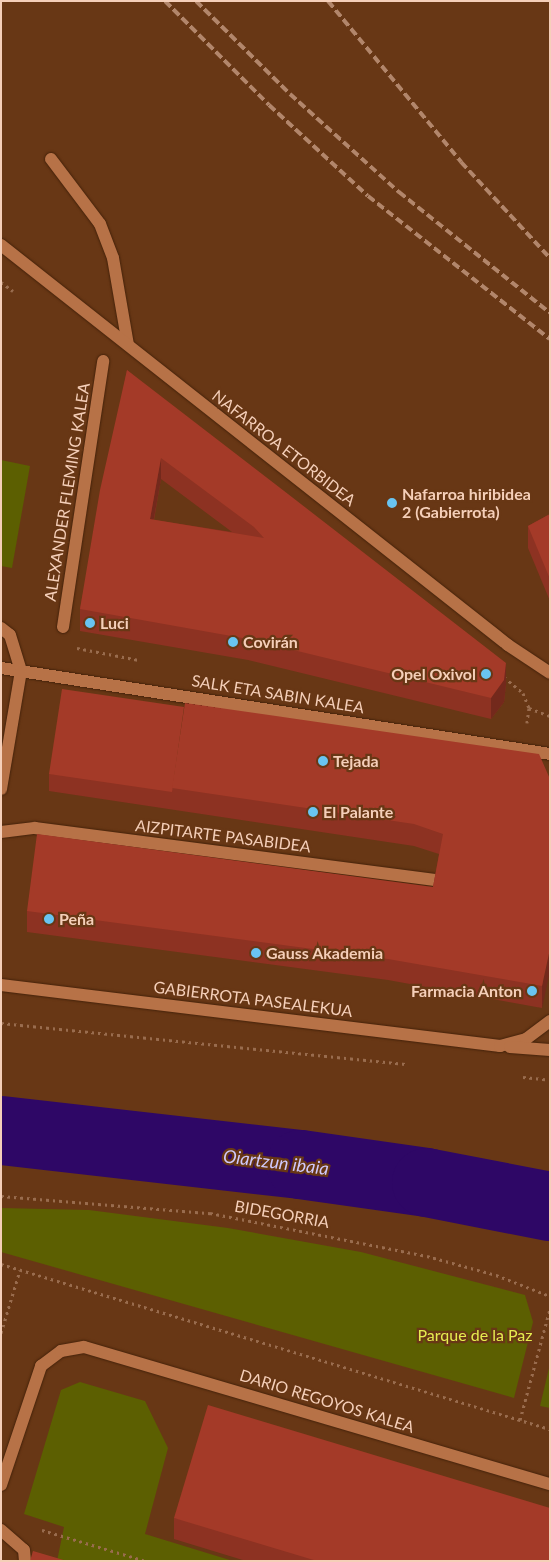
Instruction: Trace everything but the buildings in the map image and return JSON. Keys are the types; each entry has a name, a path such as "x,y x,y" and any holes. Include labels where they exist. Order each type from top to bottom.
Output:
{"street":[{"path":"51,159 100,224 113,258 128,345"},
{"name":"NAFARROA ETORBIDEA","path":"1,245 508,645 550,672"},
{"name":"ALEXANDER FLEMING KALEA","path":"62,627 103,361"},
{"path":"1,628 10,635 21,672 1,789"},
{"name":"SALK ETA SABIN KALEA","path":"1,668 550,754"},
{"name":"AIZPITARTE PASABIDEA","path":"1,832 35,828 441,881"},
{"name":"GABIERROTA PASEALEKUA","path":"1,985 500,1046 550,1050"},
{"name":"GABIERROTA PASEALEKUA","path":"500,1046 526,1039 550,1021"},
{"name":"DARIO REGOYOS KALEA","path":"1,1485 41,1366 61,1351 72,1347 96,1348 550,1484"},
{"path":"4,1534 24,1550 25,1561"}],"path":[{"path":"500,674 523,693 529,708 522,749"},
{"path":"529,708 550,716"},
{"path":"1,1022 410,1064"},
{"name":"BIDEGORRIA","path":"1,1196 151,1207 258,1222 427,1256 496,1276 550,1296"},
{"path":"1,1264 550,1429"},
{"path":"1,1333 20,1270"},
{"path":"520,1420 550,1309"},
{"path":"32,1527 146,1561"}],"green space":[{"path":"1,460 30,466 12,568 1,566"},
{"name":"Parque de la Paz","path":"1,1208 89,1210 228,1228 361,1252 525,1295 533,1322 514,1398 1,1252"},
{"path":"550,1364 550,1408 540,1406"},
{"path":"80,1382 145,1401 168,1448 145,1534 233,1561 57,1561 64,1527 24,1514 61,1390"}],"waterway":[{"name":"Oiartzun ibaia","path":"1,1130 300,1164 426,1182 550,1206"}],"railway":[{"path":"165,1 269,105 368,196 550,339"},
{"path":"196,1 290,94 399,192 550,313"},
{"path":"328,1 461,162 550,258"}],"place":[{"name":"Nafarroa hiribidea 2 (Gabierrota)","path":"392,503"},
{"name":"Luci","path":"90,623"},
{"name":"Covirán","path":"233,642"},
{"name":"Opel Oxivol","path":"486,674"},
{"name":"Tejada","path":"323,761"},
{"name":"El Palante","path":"313,812"},
{"name":"Peña","path":"49,919"},
{"name":"Gauss Akademia","path":"256,953"},
{"name":"Farmacia Anton","path":"532,991"}]}
